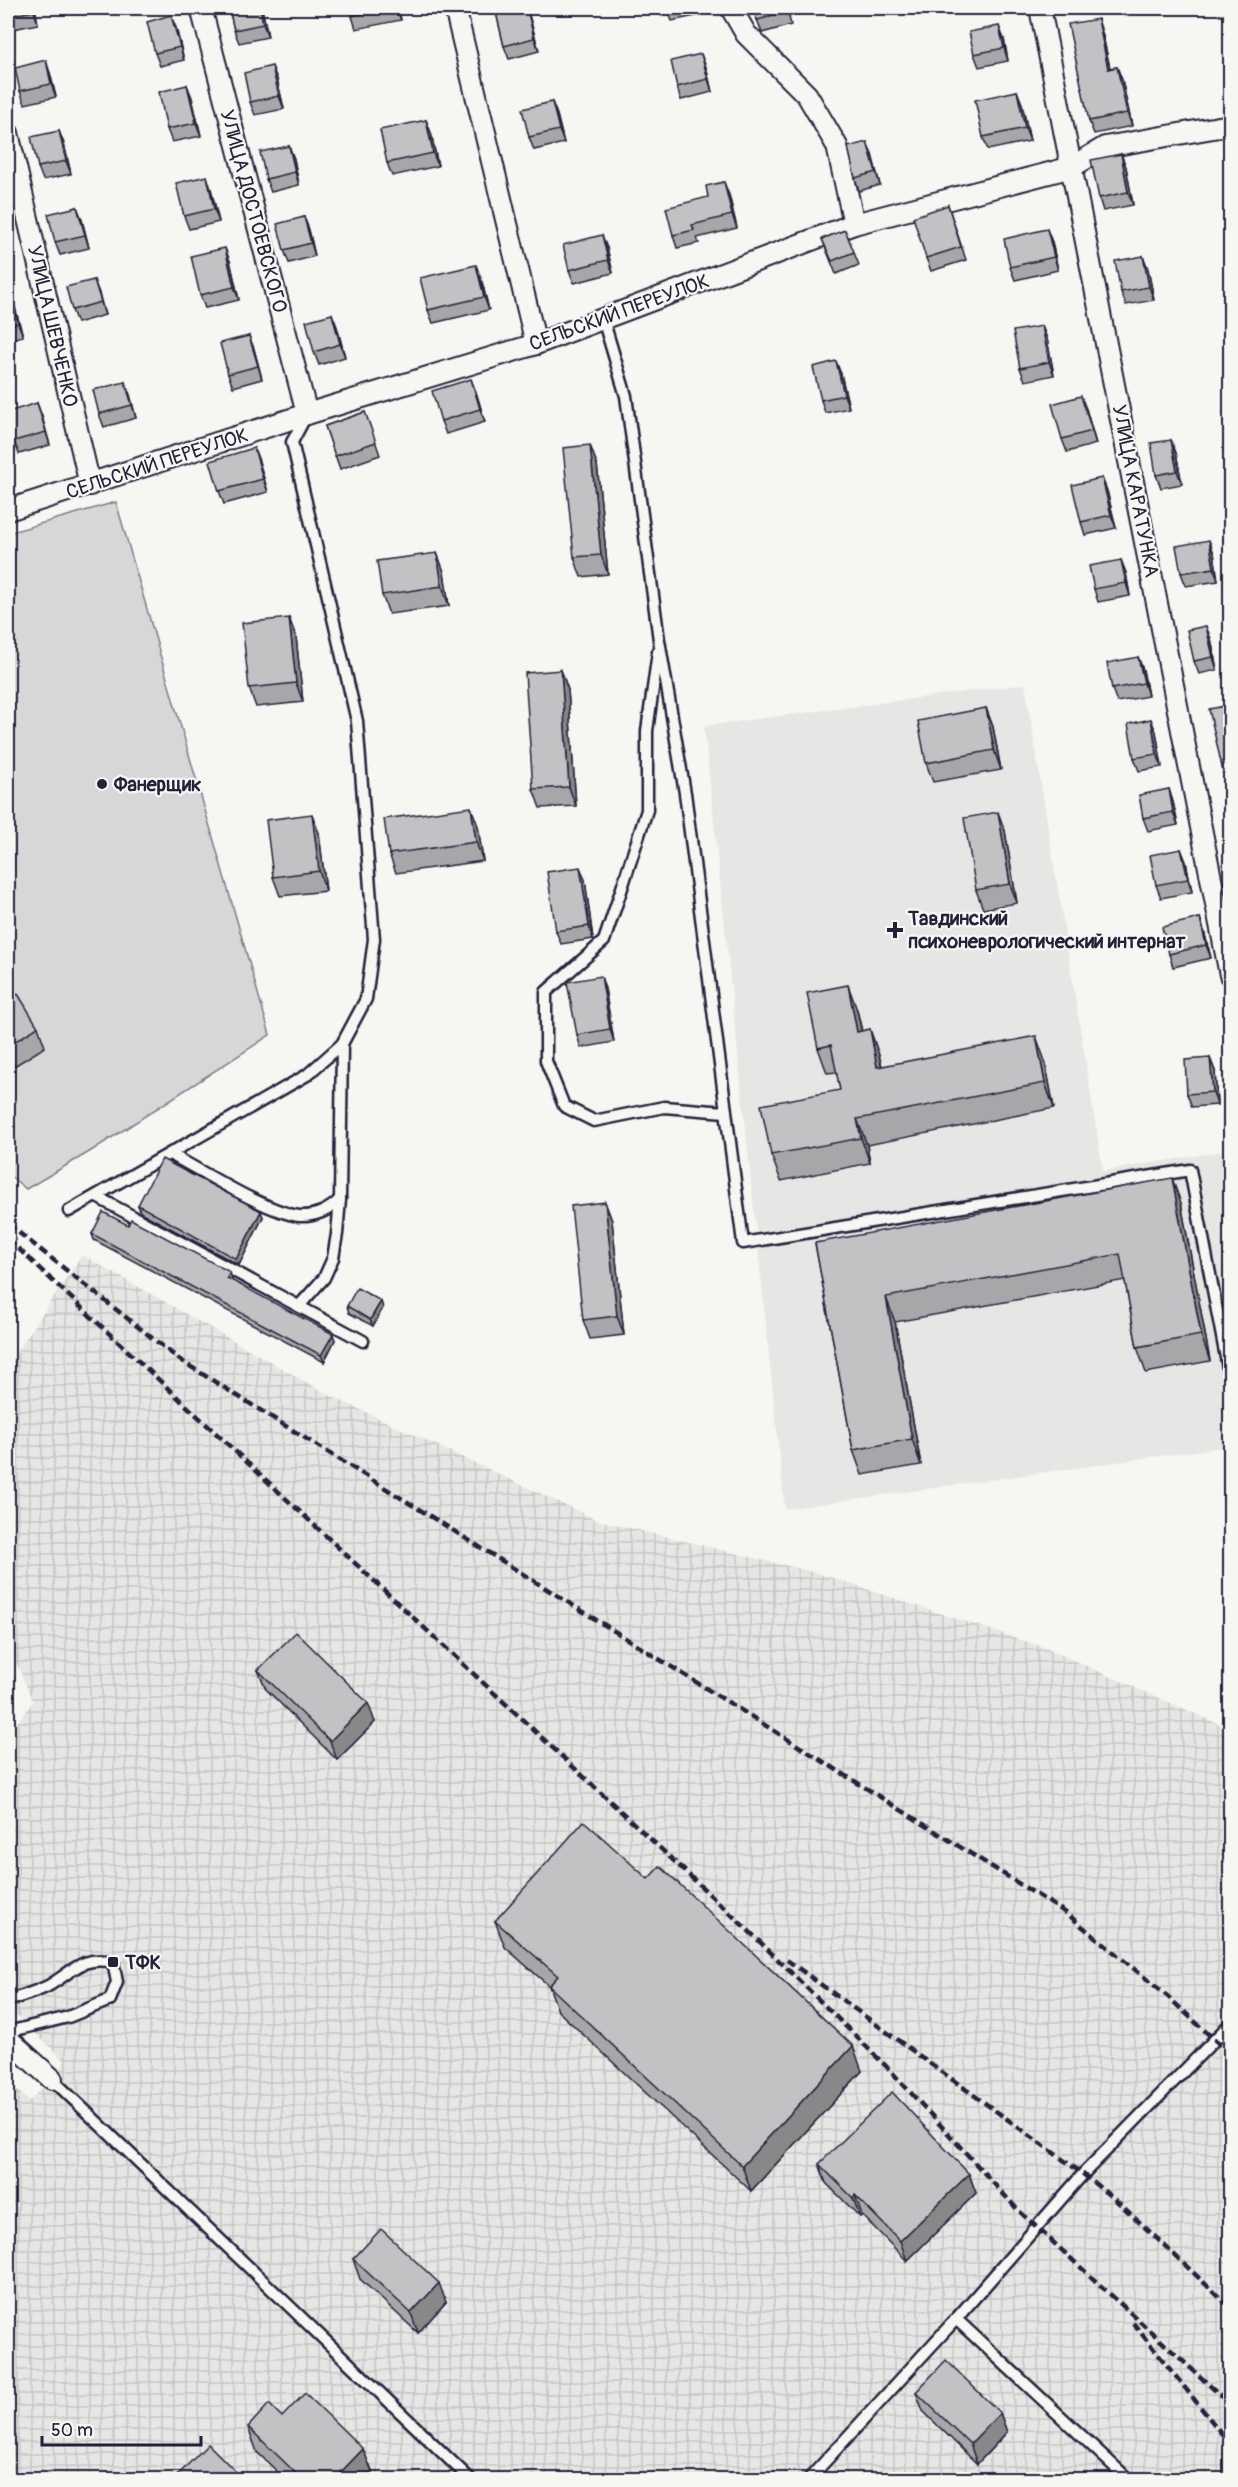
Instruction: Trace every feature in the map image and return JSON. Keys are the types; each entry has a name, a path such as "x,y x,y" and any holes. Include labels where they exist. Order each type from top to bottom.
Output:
{"street":[{"name":"УЛИЦА ДОСТОЕВСКОГО","path":"201,8 307,414"},
{"path":"454,8 536,344"},
{"path":"731,8 746,34 807,95 837,146 854,224"},
{"name":"УЛИЦА КАРАТУНКА","path":"1040,8 1230,975"},
{"name":"СЕЛЬСКИЙ ПЕРЕУЛОК","path":"8,510 307,414 536,344 854,224 1072,167 1105,147 1230,125"},
{"name":"УЛИЦА ШЕВЧЕНКО","path":"8,133 90,485"},
{"path":"8,2039 52,2079"}],"lane":[{"path":"603,319 626,396 659,640 685,793 743,1244 1190,1170 1230,1369"},
{"path":"69,1211 307,1075 342,1044 366,999 374,939 357,721 292,442 307,414"},
{"path":"659,640 647,732 647,810 604,941 546,992 546,1060 564,1107 594,1121 664,1107 725,1112"},
{"path":"299,1306 324,1278 333,1258 340,1199 342,1044"},
{"path":"170,1154 274,1210 301,1216 334,1208 340,1199"},
{"path":"97,1197 363,1341"},
{"path":"8,2001 48,1986 81,1963 98,1959 113,1962 117,1982 110,2000 68,2017 8,2032"},
{"path":"808,2480 956,2319 1083,2174 1230,2024"},
{"path":"52,2079 471,2480"},
{"path":"956,2319 1128,2480"}],"shaded area":[{"name":"Фанерщик","path":"116,502 270,1035 91,1151 26,1189 8,1174 8,533"},
{"name":"Тавдинский психоневрологический интернат","path":"1025,684 1103,1171 1230,1150 1230,1446 785,1509 704,726"},
{"path":"82,1255 329,1395 597,1520 817,1573 1043,1647 1230,1729 1230,2479 8,2479 8,2081 29,2101 52,2079 65,2061 8,2008 8,1735 33,1702 8,1643 8,1365"}],"building":[{"path":"8,8 33,8 34,11 8,16"},
{"path":"229,8 260,8 263,24 234,30"},
{"path":"350,8 395,8 352,16"},
{"path":"495,8 525,8 534,38 504,46"},
{"path":"753,8 785,8 787,12 757,20"},
{"path":"171,15 180,47 155,53 147,22"},
{"path":"1098,19 1108,69 1117,67 1127,113 1089,121 1068,24"},
{"path":"999,26 1004,48 974,54 969,32"},
{"path":"701,54 708,79 677,87 671,61"},
{"path":"46,60 51,84 20,91 15,68"},
{"path":"272,66 279,96 250,102 244,73"},
{"path":"187,85 196,123 167,129 159,92"},
{"path":"1017,91 1025,128 983,137 975,100"},
{"path":"552,102 559,130 529,137 522,109"},
{"path":"426,120 433,153 387,163 380,130"},
{"path":"59,131 66,161 38,167 31,137"},
{"path":"867,142 876,172 855,178 848,147"},
{"path":"289,146 295,172 266,179 260,152"},
{"path":"1121,154 1128,192 1099,198 1091,160"},
{"path":"207,176 214,209 184,216 176,183"},
{"path":"724,182 732,215 692,225 694,230 673,235 666,208 708,197 706,186"},
{"path":"948,205 961,247 926,258 913,217"},
{"path":"77,207 85,235 55,242 48,214"},
{"path":"304,217 311,243 284,250 277,224"},
{"path":"1047,229 1054,257 1010,267 1004,239"},
{"path":"845,230 854,252 832,261 822,239"},
{"path":"602,235 608,260 569,270 563,245"},
{"path":"225,248 234,287 200,295 191,256"},
{"path":"1143,256 1149,287 1121,292 1115,261"},
{"path":"476,265 484,297 428,310 420,278"},
{"path":"94,280 101,302 72,310 66,287"},
{"path":"8,294 10,294 18,323 8,326"},
{"path":"332,314 340,344 314,352 306,321"},
{"path":"1042,326 1049,362 1020,368 1013,331"},
{"path":"249,336 258,366 228,374 220,343"},
{"path":"836,361 844,395 821,400 813,367"},
{"path":"471,379 480,409 441,421 432,391"},
{"path":"125,382 132,405 99,414 93,390"},
{"path":"1081,396 1092,431 1062,439 1052,404"},
{"path":"37,403 46,432 14,441 8,412"},
{"path":"365,412 376,442 335,456 325,426"},
{"path":"1171,440 1177,471 1156,475 1151,443"},
{"path":"590,445 601,555 574,557 563,448"},
{"path":"254,448 263,479 219,491 210,461"},
{"path":"1102,478 1111,515 1081,522 1072,485"},
{"path":"1209,540 1214,568 1181,573 1176,546"},
{"path":"437,553 442,586 382,595 377,561"},
{"path":"1121,560 1126,583 1094,589 1089,566"},
{"path":"1230,606 1230,622 1227,623 1224,607"},
{"path":"289,618 296,683 249,688 242,623"},
{"path":"1206,626 1213,657 1194,661 1187,630"},
{"path":"1138,657 1144,683 1112,689 1107,663"},
{"path":"561,670 569,787 533,789 525,673"},
{"path":"1230,705 1230,774 1224,776 1209,709"},
{"path":"986,708 994,750 926,763 918,721"},
{"path":"1151,719 1157,754 1134,758 1128,724"},
{"path":"1169,789 1173,812 1143,818 1139,795"},
{"path":"471,807 476,842 389,854 384,819"},
{"path":"998,812 1010,884 976,890 964,818"},
{"path":"312,814 319,871 273,877 266,820"},
{"path":"1181,849 1188,879 1156,885 1150,855"},
{"path":"580,867 589,926 556,931 547,872"},
{"path":"1200,918 1206,945 1169,954 1162,927"},
{"path":"601,976 610,1029 577,1035 567,982"},
{"path":"848,985 857,1032 870,1029 877,1067 1036,1036 1045,1083 857,1119 861,1138 771,1155 761,1105 840,1090 831,1045 818,1048 807,993"},
{"path":"18,994 38,1027 8,1046 8,1000"},
{"path":"1210,1058 1213,1092 1187,1094 1185,1060"},
{"path":"162,1159 261,1211 236,1259 138,1205"},
{"path":"1172,1178 1201,1335 1137,1347 1120,1254 886,1297 912,1439 853,1450 815,1243"},
{"path":"605,1202 617,1316 583,1320 571,1206"},
{"path":"103,1212 128,1225 131,1219 230,1272 227,1278 333,1334 321,1355 92,1234"},
{"path":"357,1288 381,1301 370,1320 347,1306"},
{"path":"296,1632 368,1703 330,1741 258,1670"},
{"path":"584,1821 648,1879 660,1866 853,2046 742,2166 549,1986 558,1976 495,1921"},
{"path":"892,2092 969,2174 900,2241 855,2195 853,2198 819,2164"},
{"path":"381,2229 439,2283 411,2313 353,2259"},
{"path":"946,2360 1000,2413 970,2444 916,2392"},
{"path":"305,2393 363,2449 340,2473 347,2480 303,2480 248,2427 269,2404 282,2417"},
{"path":"208,2444 244,2480 173,2480"}],"railway":[{"path":"8,1224 180,1360 1066,1913 1166,1995 1230,2054"},
{"path":"8,1239 751,1933 890,2070 1018,2210 1230,2404"},
{"path":"787,1960 1083,2174 1119,2203 1230,2307"},
{"path":"1133,2323 1226,2439"}],"place":[{"name":"Фанерщик","path":"102,784"},
{"name":"Тавдинский психоневрологический интернат","path":"895,930"},
{"name":"ТФК","path":"113,1962"}]}
